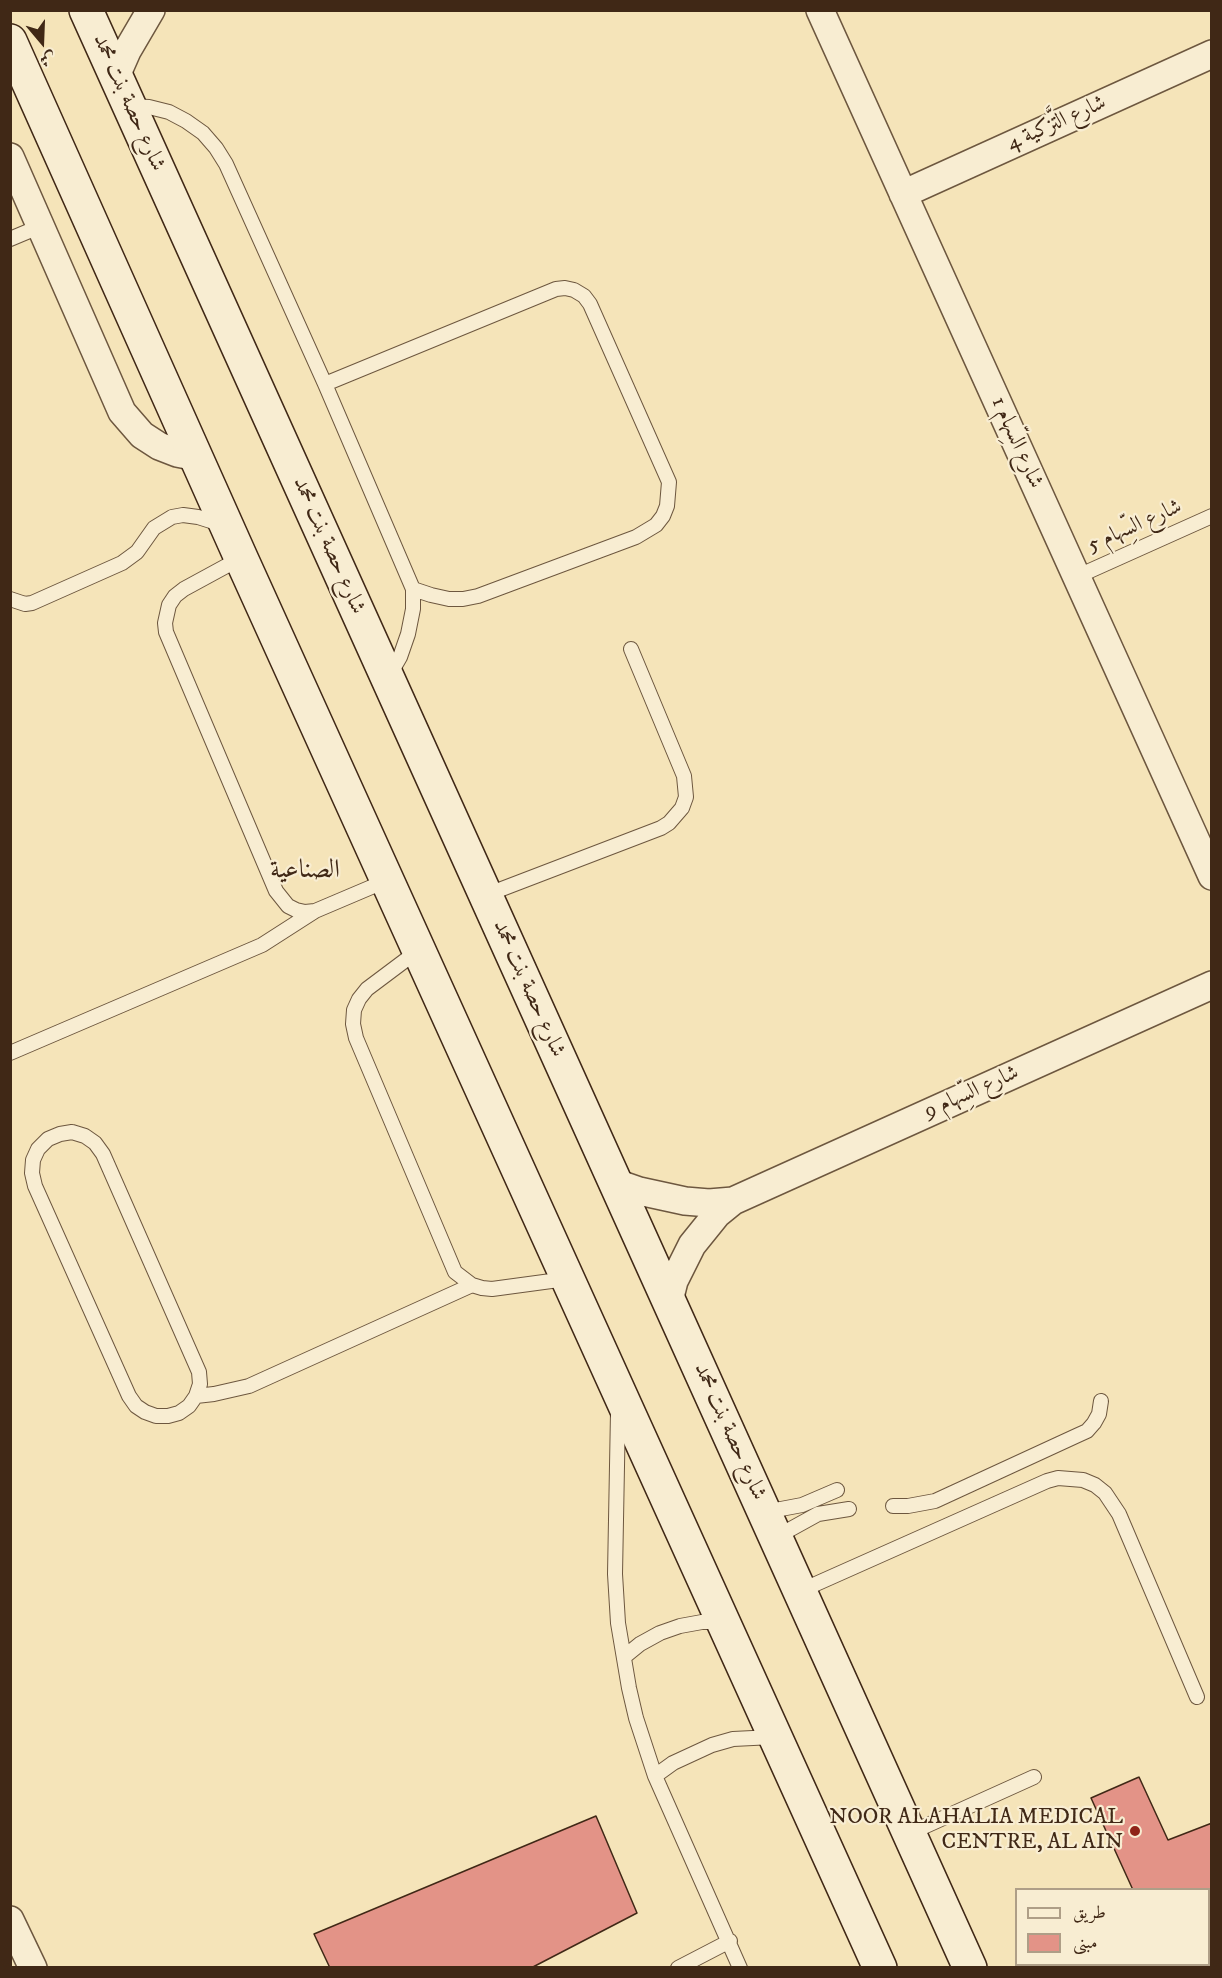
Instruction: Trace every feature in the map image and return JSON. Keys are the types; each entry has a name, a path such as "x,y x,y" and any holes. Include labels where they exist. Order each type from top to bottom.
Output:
{"street":[{"name":"شارع حصة بنت محمد","path":"86,10 970,1968"},
{"path":"116,76 127,51 151,10"},
{"name":"شارع السِّهام 1","path":"820,10 1212,876"},
{"path":"10,41 241,558 880,1968"},
{"name":"شارع التَّزكية 4","path":"903,194 1212,54"},
{"path":"10,157 122,412 142,435 159,446 197,457"},
{"name":"شارع السِّهام 9","path":"669,1301 674,1281 692,1245 717,1214 733,1201 1212,985"},
{"name":"شارع السِّهام 9","path":"616,1183 677,1200 709,1203 733,1201"},
{"path":"10,1920 33,1968"}],"lane":[{"path":"129,106 149,107 169,112 186,121 203,133 216,147 226,165 414,589 408,634 400,657 388,678"},
{"path":"10,239 40,226"},
{"path":"325,384 556,289 574,290 584,296 590,304 669,482 667,506 663,516 656,525 636,537 478,596 463,599 449,598 431,596 414,589"},
{"path":"10,599 25,604 32,603 122,563 137,552 154,528 172,517 183,515 198,517 228,528"},
{"name":"شارع السِّهام 5","path":"1076,577 1212,516"},
{"path":"241,558 175,596 166,614 166,632 276,891 281,900 296,910 315,911"},
{"path":"486,895 661,828 669,823 682,808 686,797 684,776 631,649"},
{"path":"10,1053 262,945 315,911 388,880"},
{"path":"419,950 368,989 359,999 354,1010 353,1024 356,1038 455,1272 472,1285 492,1289 568,1279"},
{"path":"196,1396 200,1384 199,1372 103,1154 95,1143 85,1136 72,1132 48,1139 38,1149 33,1160 32,1173 35,1186 129,1396 145,1413 168,1416 179,1413 189,1406 196,1396 223,1393 249,1386 472,1285"},
{"path":"618,1389 615,1574 618,1623 636,1718 655,1776 740,1968"},
{"path":"893,1506 935,1501 1076,1437 1087,1431 1094,1423 1099,1414 1101,1401"},
{"path":"800,1591 1047,1481 1059,1478 1083,1480 1095,1485 1105,1493 1119,1514 1197,1697"},
{"path":"765,1512 802,1505 837,1490"},
{"path":"778,1541 802,1521 818,1514 849,1509"},
{"path":"624,1657 640,1644 660,1633 702,1622 724,1622"},
{"path":"655,1776 673,1763 712,1745 733,1739 776,1737"},
{"path":"910,1833 1034,1777"},
{"path":"678,1968 730,1941"}],"building":[{"name":"NOOR ALAHALIA MEDICAL CENTRE, AL AIN","path":"1139,1777 1168,1840 1212,1823 1212,1896 1210,1896 1210,1888 1132,1888 1091,1798"},
{"path":"596,1816 637,1913 531,1968 330,1968 314,1934"}],"place":[{"name":"NOOR ALAHALIA MEDICAL CENTRE, AL AIN","path":"1135,1831"}],"district":[{"name":"الصناعية","path":"305,872"}]}
